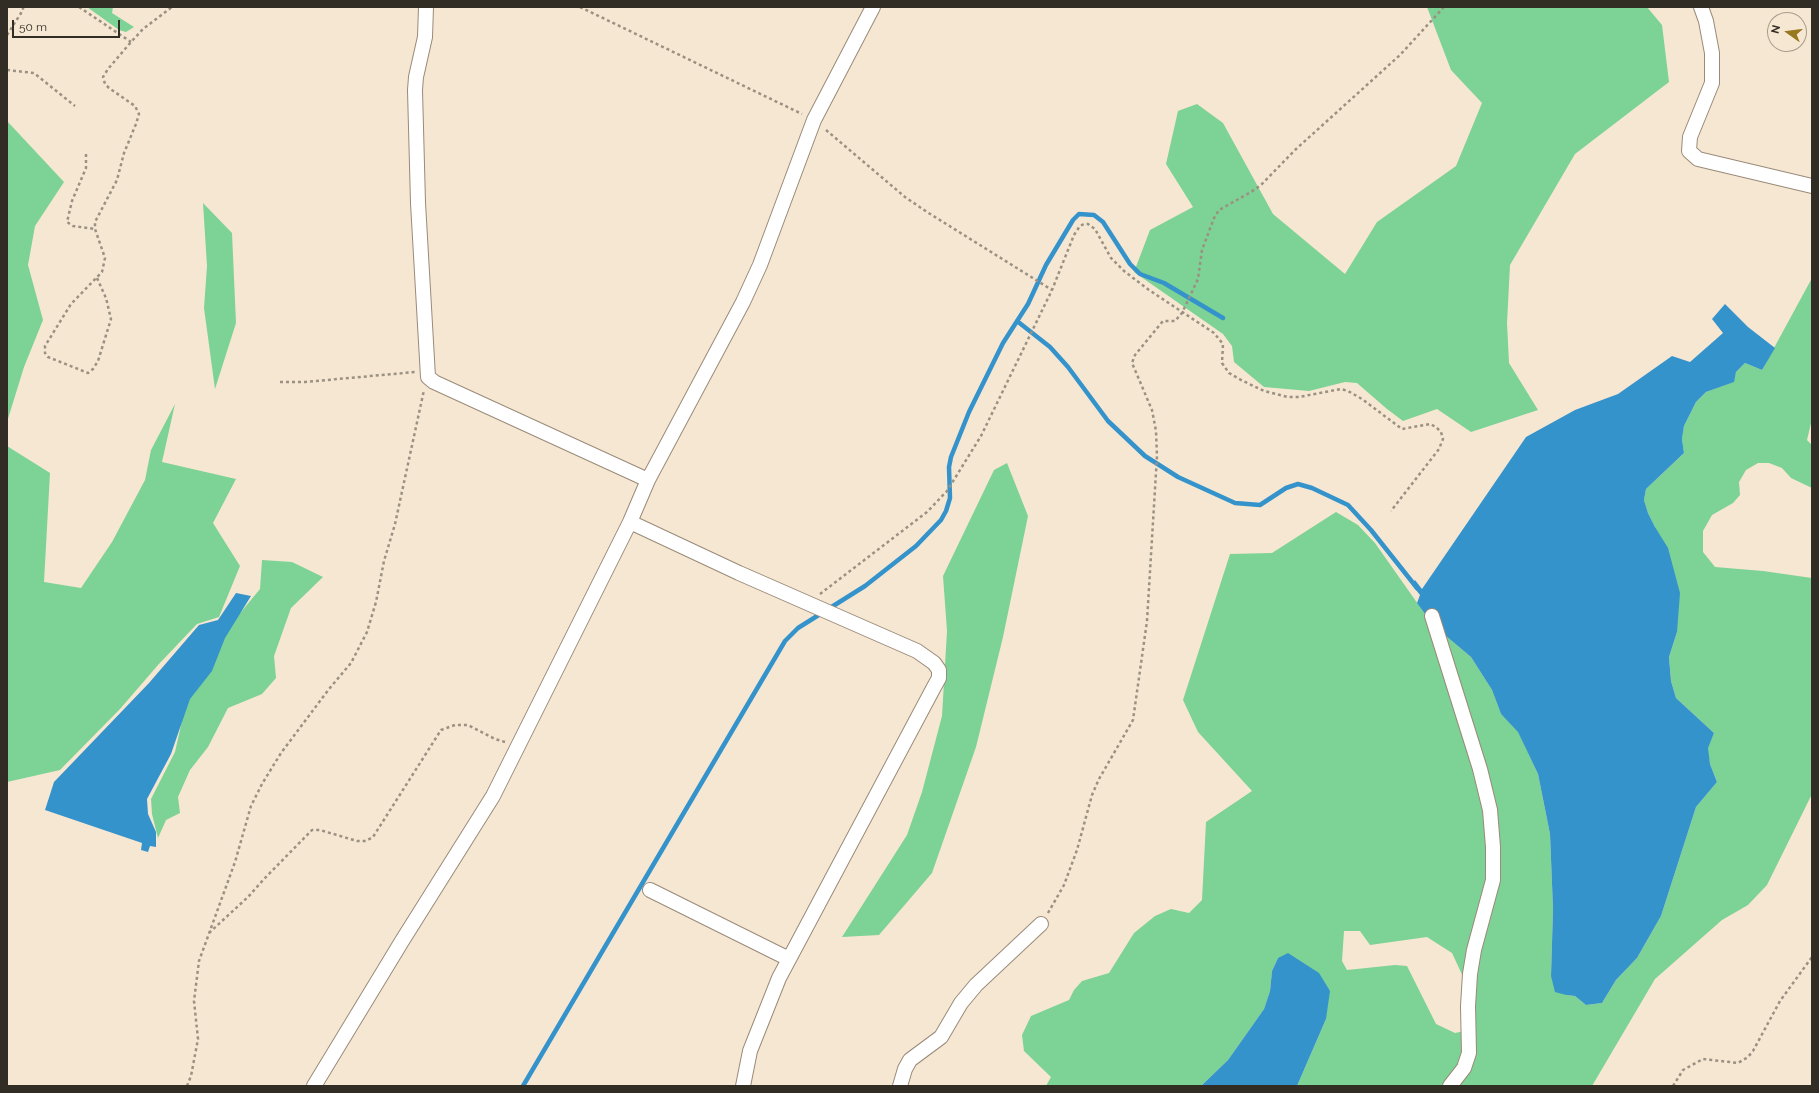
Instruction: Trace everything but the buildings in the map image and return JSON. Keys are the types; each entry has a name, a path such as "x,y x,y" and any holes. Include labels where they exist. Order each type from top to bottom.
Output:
{"street":[{"path":"426,7 425,38 416,77 415,90 418,202 428,376 648,480"},
{"path":"314,1086 402,941 493,796 520,744 630,522 648,480 743,302 760,265 814,120 873,7"},
{"path":"1701,7 1706,21 1712,53 1712,84 1690,137 1689,151 1698,159 1812,186"},
{"path":"630,522 739,573 917,651 928,658 939,670 939,678 934,688 789,959 768,1002 750,1051 743,1086"},
{"path":"1432,616 1480,769 1490,810 1493,847 1493,880 1474,950 1470,974 1468,1006 1469,1053 1464,1068 1450,1086"},
{"path":"650,890 789,959"},
{"path":"900,1086 905,1069 910,1060 941,1038 961,1003 976,985 1041,924"}],"path":[{"path":"7,35 23,10 23,7"},
{"path":"80,7 131,42"},
{"path":"97,278 106,298 111,319 98,361 93,369 88,373 48,357 45,353 45,346 71,304 102,272 105,258 95,229 95,222 117,180 124,153 139,114 135,106 105,84 103,77 108,69 143,29 172,7"},
{"path":"580,7 814,120 905,197 1052,290"},
{"path":"1041,924 1064,885 1077,850 1092,795 1099,779 1133,720 1147,621 1157,456 1156,431 1152,410 1132,363 1135,355 1163,321 1175,321 1182,313 1198,279 1202,250 1214,218 1219,210 1261,185 1294,150 1400,55 1444,7"},
{"path":"7,70 34,73 75,106"},
{"path":"86,154 86,168 72,201 67,222 74,226 95,229"},
{"path":"808,603 927,512 947,491 981,436 1052,290 1074,235 1080,226 1088,224 1098,232 1111,258 1119,267 1182,313 1214,334 1220,340 1223,344 1222,363 1229,372 1250,386 1288,397 1299,397 1341,389 1355,394 1402,429 1430,424 1436,427 1441,432 1443,439 1439,449 1391,511"},
{"path":"187,1086 191,1076 198,1039 194,1001 199,961 235,862 251,806 262,784 281,753 329,689 351,663 367,632 376,602 384,561 395,524 428,376 404,372 305,382 280,382"},
{"path":"208,933 248,897 312,830 320,830 357,841 366,841 373,836 441,730 456,724 468,725 495,739 520,744"},
{"path":"1673,1086 1683,1070 1703,1059 1738,1063 1748,1057 1753,1051 1780,1001 1812,957"}],"green space":[{"path":"87,7 113,7 112,13 134,27 126,32 119,30"},
{"path":"1427,7 1647,7 1662,25 1669,82 1575,154 1510,265 1507,323 1509,363 1538,410 1471,432 1437,409 1403,421 1357,383 1345,382 1309,391 1264,387 1234,362 1232,346 1223,334 1134,272 1150,230 1193,207 1166,164 1178,111 1197,104 1223,123 1273,214 1345,274 1377,222 1456,166 1482,103 1451,70"},
{"path":"7,121 64,182 35,226 28,265 43,320 24,367 7,422"},
{"path":"203,203 232,233 236,323 215,389 204,308 207,266"},
{"path":"1812,278 1812,419 1807,440 1812,445 1812,488 1791,478 1782,468 1769,463 1758,463 1746,470 1739,482 1740,495 1733,503 1712,515 1703,531 1703,552 1715,567 1763,571 1812,578 1812,794 1767,885 1748,905 1722,920 1655,979 1592,1086 1297,1086 1326,1019 1278,958 1272,971 1270,991 1264,1009 1228,1060 1201,1086 1046,1086 1051,1077 1024,1051 1022,1035 1031,1016 1069,1000 1074,990 1082,981 1109,973 1134,933 1155,916 1171,909 1189,913 1202,900 1206,822 1252,791 1198,732 1183,700 1230,554 1272,553 1336,512 1358,525 1375,543 1425,614 1446,636 1471,657 1492,690 1501,714 1518,731 1538,774 1550,834 1553,909 1551,976 1566,995 1575,996 1586,1005 1602,1003 1616,980 1637,958 1661,916 1696,807 1717,782 1710,764 1707,748 1714,733 1676,698 1671,681 1669,657 1677,632 1655,527 1648,513 1644,500 1646,489 1684,453 1682,439 1684,426 1696,402 1706,392 1733,382 1736,372 1745,363 1762,370","holes":["1344,931 1360,931 1370,945 1427,937 1452,953 1473,998 1474,1029 1455,1033 1436,1024 1407,966 1395,965 1347,970 1342,961"]},
{"path":"175,404 162,462 236,479 213,523 240,566 219,617 197,624 158,665 120,709 60,770 7,782 7,446 50,473 44,582 81,588 112,542 145,480 151,450"},
{"path":"1007,463 1028,516 1003,637 976,747 932,873 879,935 842,937 907,835 922,792 942,716 947,631 943,576 994,470"},
{"path":"262,560 292,562 323,577 291,608 274,656 276,678 262,694 228,708 208,747 190,770 178,797 180,813 166,820 158,838 152,814 151,799 175,752 187,699 227,629 260,589"}],"water":[{"path":"1725,304 1748,327 1775,348 1762,370 1745,363 1736,372 1734,382 1706,392 1696,402 1684,426 1682,439 1684,453 1646,489 1644,500 1648,513 1655,527 1668,548 1680,593 1677,632 1669,657 1671,681 1676,698 1714,733 1708,748 1710,764 1717,782 1696,807 1661,916 1637,958 1616,980 1602,1003 1586,1005 1575,996 1555,992 1551,976 1553,909 1550,834 1538,774 1518,732 1501,714 1492,690 1471,657 1446,636 1425,614 1417,603 1420,595 1412,585 1415,580 1422,589 1526,437 1575,410 1618,394 1672,356 1690,362 1723,333 1712,319"},
{"path":"236,593 251,596 225,638 212,671 190,699 171,754 147,799 148,814 156,832 156,847 150,846 148,852 141,850 142,843 45,810 54,782 149,683 199,625 218,620"},
{"path":"1288,953 1319,973 1330,991 1326,1019 1297,1086 1201,1086 1228,1060 1264,1009 1270,991 1272,971 1278,958"}],"waterway":[{"path":"523,1086 785,641 798,628 865,586 916,546 941,520 946,511 950,498 949,467 951,457 969,412 1003,343 1028,304 1046,265 1073,220 1079,214 1094,215 1103,222 1130,264 1140,274 1164,283 1223,318"},
{"path":"1017,321 1050,347 1068,367 1108,421 1145,456 1178,477 1235,503 1260,505 1286,488 1298,484 1312,488 1348,505 1371,530 1417,588"}]}
